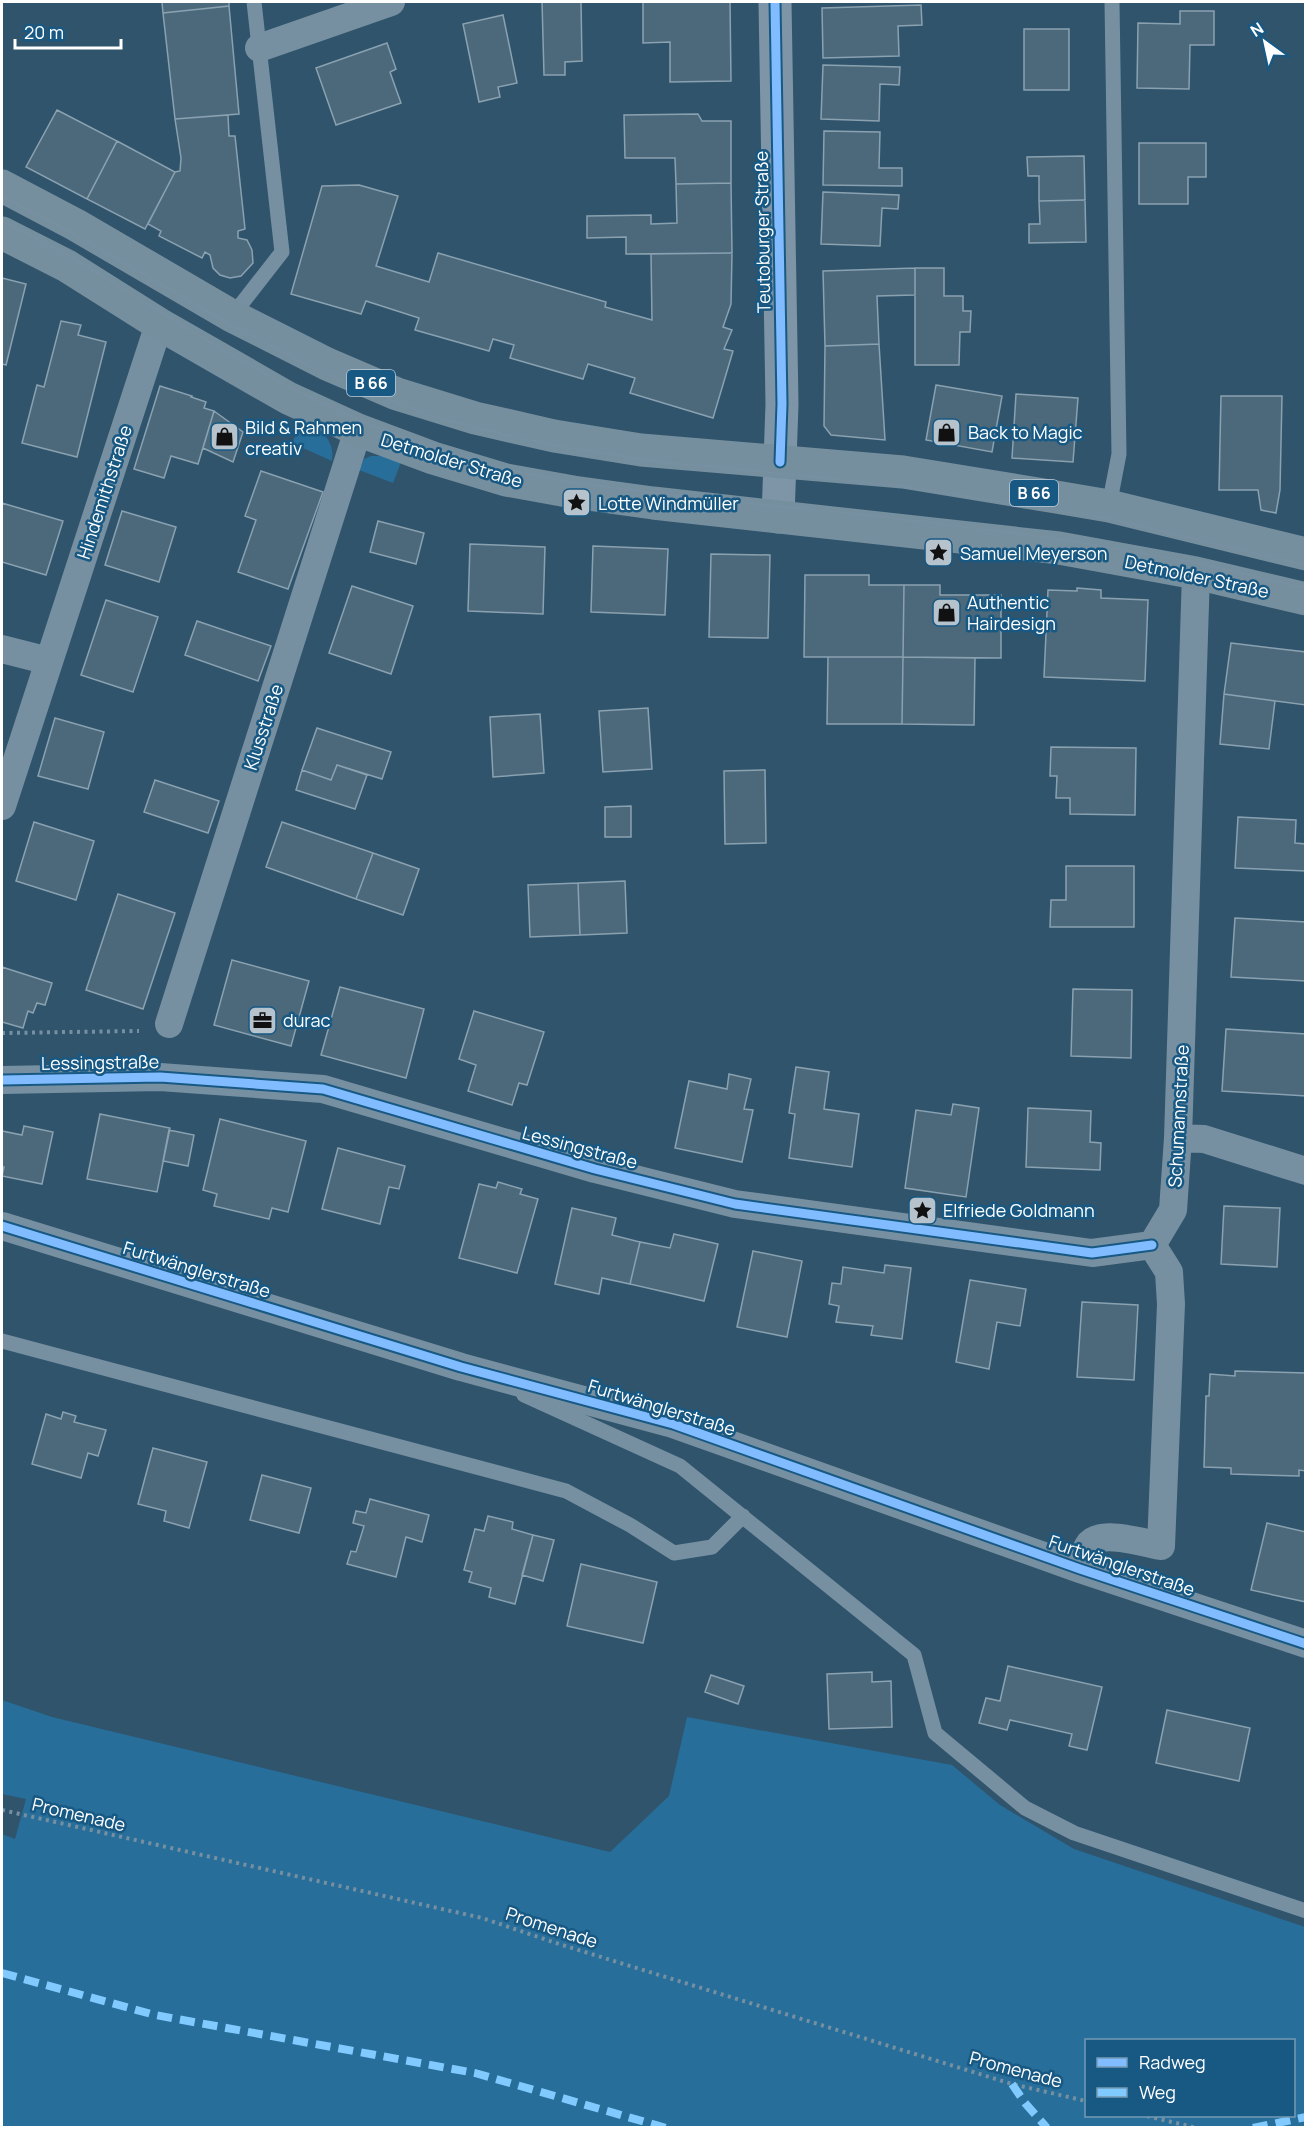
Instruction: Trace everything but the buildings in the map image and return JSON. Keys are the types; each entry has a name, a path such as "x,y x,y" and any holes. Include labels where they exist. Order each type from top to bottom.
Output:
{"main road":[{"name":"B 66","path":"2,186 76,225 232,316 327,364 397,394 475,418 554,436 641,450 903,472 1109,506 1305,554"},
{"name":"Detmolder Straße","path":"2,232 67,266 159,324 288,398 358,430 433,458 506,480 573,492 1059,548 1196,573 1305,599"}],"street":[{"path":"259,48 391,2"},
{"name":"Teutoburger Straße","path":"775,2 782,404 778,517"},
{"name":"Hindemithstraße","path":"2,806 159,324"},
{"name":"Klusstraße","path":"169,1024 358,430"},
{"name":"Schumannstraße","path":"1152,1245 1173,1210 1178,1138 1196,573"},
{"path":"2,649 49,661"},
{"name":"Lessingstraße","path":"2,1080 160,1077 323,1089 595,1169 735,1204 1092,1253 1152,1245"},
{"path":"1178,1138 1204,1138 1305,1171"},
{"name":"Furtwänglerstraße","path":"2,1226 461,1367 673,1424 1080,1569 1305,1644"},
{"path":"1080,1569 1089,1544 1096,1538 1108,1536 1161,1546 1171,1304 1169,1272 1152,1245"}],"lane":[{"path":"232,316 282,252 254,2"},
{"path":"1109,506 1119,454 1112,2"},
{"path":"2,1341 566,1491 630,1525 674,1553 712,1547 744,1516"},
{"name":"Furtwänglerstraße","path":"461,1367 680,1466 744,1516 914,1655 935,1733 1025,1808 1074,1833 1305,1911"}],"path":[{"path":"2,1033 121,1032 152,1030 159,1023 169,1024"},
{"path":"1154,2117 1197,2127"}],"shaded area":[{"path":"314,427 329,441 332,461 292,443 300,431"},
{"path":"381,456 401,462 393,483 359,470 364,459"},
{"path":"2,1700 52,1717 610,1852 669,1796 687,1717 952,1765 1000,1805 1074,1849 1305,1927 1305,2127 2,2127 2,1834 15,1839 26,1799 2,1794"}],"tram line":[{"path":"2,196 76,235 235,327 317,370 434,417 565,447 665,463 901,486 1111,519 1306,565"},
{"path":"2,221 68,255 223,350 301,393 368,424 436,448 507,469 574,483 704,499 859,514 1060,539 1198,563 1306,588"}],"marked path":[{"path":"2,1973 155,2015 475,2073 666,2128"},
{"path":"1012,2084 1047,2128"},
{"path":"1253,2128 1306,2117"}],"cycle path":[{"path":"775,2 782,404 780,462"},
{"path":"2,1080 160,1077 323,1089 595,1169 735,1204 1092,1253 1152,1245"},
{"path":"2,1226 461,1367 673,1424 1080,1569 1306,1644"}],"place":[{"name":"Back to Magic","path":"947,432"},
{"name":"Bild & Rahmen creativ","path":"224,437"},
{"name":"Lotte Windmüller","path":"577,503"},
{"name":"Samuel Meyerson","path":"939,553"},
{"name":"Authentic Hairdesign","path":"946,612"},
{"name":"durac","path":"262,1020"},
{"name":"Elfriede Goldmann","path":"922,1210"}]}
